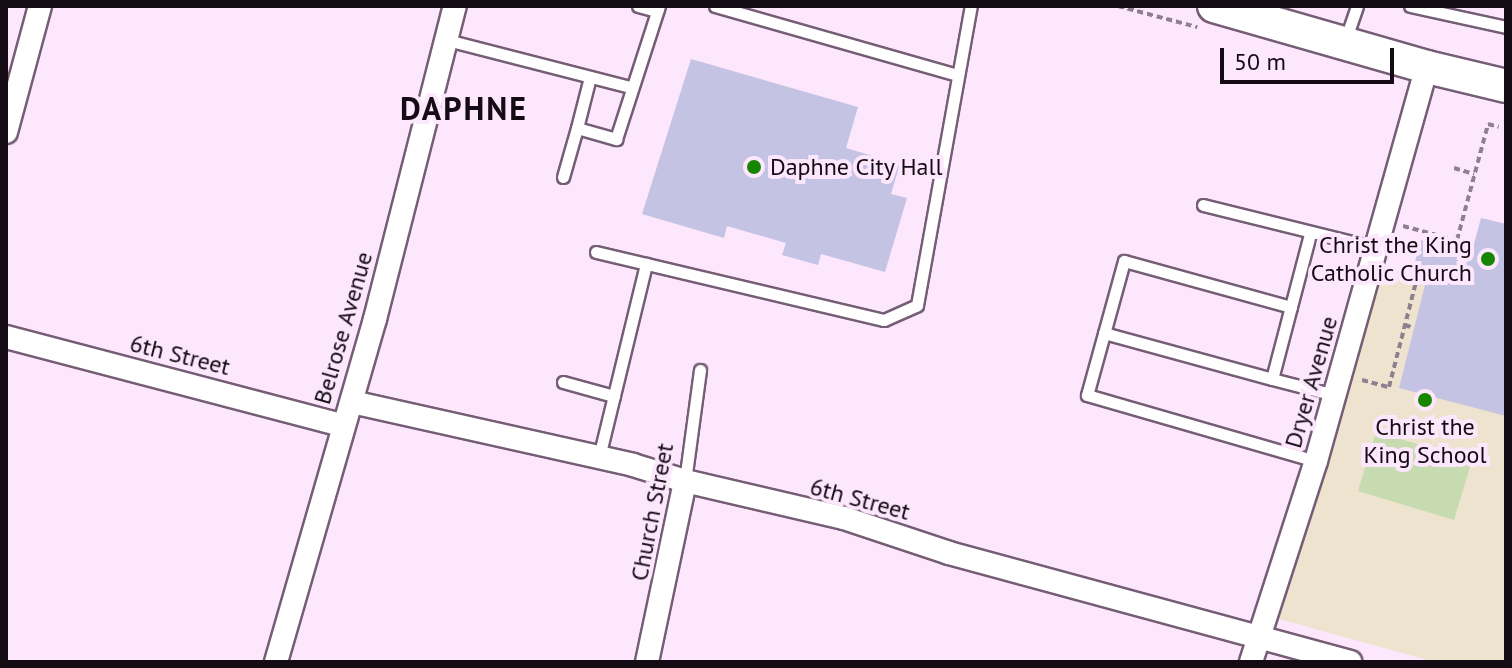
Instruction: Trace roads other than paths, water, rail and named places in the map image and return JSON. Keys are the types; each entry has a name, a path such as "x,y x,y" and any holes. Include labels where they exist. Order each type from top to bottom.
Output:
{"main road":[{"path":"1214,6 1427,67 1506,86"}],"street":[{"path":"6,132 40,6"},
{"name":"Belrose Avenue","path":"276,662 342,425 352,402 455,6"},
{"name":"Dryer Avenue","path":"1251,662 1316,461 1427,67"},
{"name":"6th Street","path":"6,337 342,425"},
{"name":"6th Street","path":"352,402 599,457 685,481 844,518 949,553 1350,662"},
{"name":"Church Street","path":"647,662 685,481"}],"lane":[{"path":"577,128 616,139 630,87 658,8 638,6"},
{"path":"596,252 884,320 917,305 971,6"},
{"path":"1344,42 1357,6"},
{"path":"1410,6 1506,27"},
{"path":"723,7 957,75"},
{"path":"447,40 630,87"},
{"path":"563,177 590,77"},
{"path":"1203,205 1310,234 1377,248"},
{"path":"1272,379 1310,234"},
{"path":"1291,307 1124,261 1087,395 1316,461"},
{"path":"599,457 646,264"},
{"path":"1104,333 1272,379 1338,385"},
{"name":"Church Street","path":"685,481 700,370"},
{"path":"563,382 614,396"}],"place":[{"name":"Daphne City Hall","path":"754,167"},
{"name":"Christ the King Catholic Church","path":"1488,259"},
{"name":"Christ the King School","path":"1425,400"}],"district":[{"name":"DAPHNE","path":"464,108"}]}
